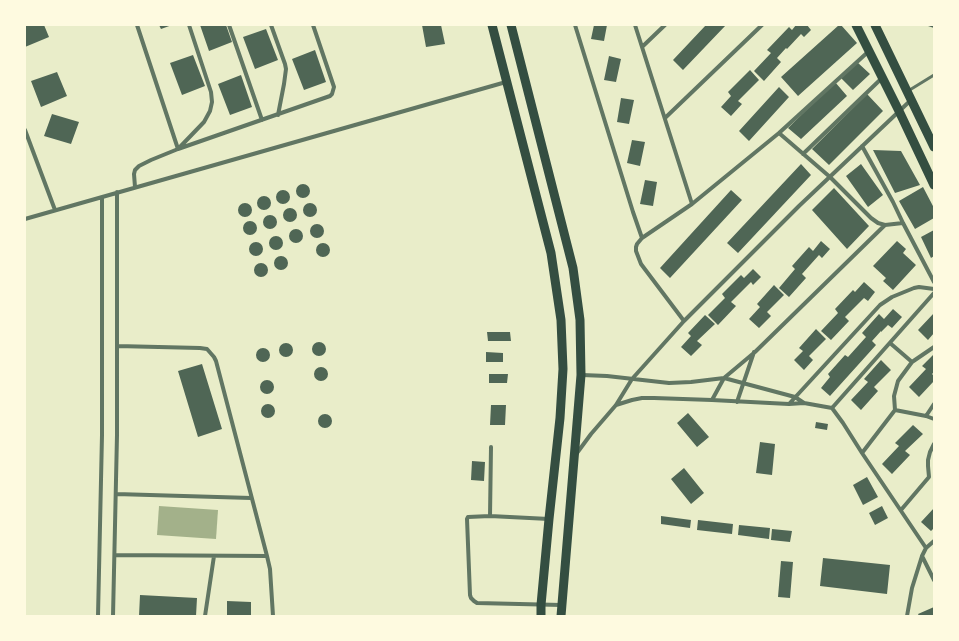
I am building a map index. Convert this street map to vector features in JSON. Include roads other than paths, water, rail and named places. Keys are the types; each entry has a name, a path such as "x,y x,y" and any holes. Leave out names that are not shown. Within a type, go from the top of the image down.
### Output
{"main road":[{"path":"492,25 550,254 561,320 563,369 560,418 549,519 541,616"},
{"path":"511,25 573,268 580,320 581,375 560,616"},
{"path":"856,25 934,185"},
{"path":"875,25 934,147"}],"street":[{"path":"137,25 178,149"},
{"path":"178,149 204,122 210,111 212,102 211,92 189,25"},
{"path":"229,25 262,120"},
{"path":"271,25 286,70 278,115"},
{"path":"135,187 135,170 139,166 151,160 178,149 328,98 332,94 334,87 313,25"},
{"path":"575,25 642,238"},
{"path":"635,25 692,204"},
{"path":"642,47 665,25"},
{"path":"665,118 762,25"},
{"path":"684,321 641,264 638,259 637,244 642,238 692,204 779,133 869,51"},
{"path":"803,154 882,78"},
{"path":"25,219 506,82"},
{"path":"574,457 591,434 616,405 632,379 684,321 799,206 899,111 909,95"},
{"path":"25,130 55,210"},
{"path":"779,133 830,177 871,218 878,223 885,225 903,223"},
{"path":"862,146 934,282"},
{"path":"113,616 117,435 117,192"},
{"path":"98,616 102,435 102,197"},
{"path":"712,400 724,378 754,352 885,225"},
{"path":"789,404 880,305 892,297 914,288 919,287 934,289"},
{"path":"832,408 934,293"},
{"path":"890,343 912,362"},
{"path":"117,346 200,348 206,349 210,352 216,361 270,569 273,616"},
{"path":"862,453 896,410 894,396 898,382 912,362 934,347"},
{"path":"737,402 754,352"},
{"path":"581,375 607,376 669,383 724,378 795,397 804,403"},
{"path":"616,405 625,401 642,398 789,404 804,403 832,408 926,548"},
{"path":"926,416 934,404"},
{"path":"896,410 934,419"},
{"path":"929,477 928,460 934,444"},
{"path":"490,516 491,447"},
{"path":"901,510 929,477 934,476"},
{"path":"116,494 251,498"},
{"path":"549,519 490,516 468,517 470,595 471,598 477,603 561,605"},
{"path":"907,616 912,588 922,556 926,548 934,541"},
{"path":"115,555 267,556"},
{"path":"205,616 214,556"},
{"path":"922,556 932,571 934,580"}],"lane":[{"path":"909,95 934,75"}]}
